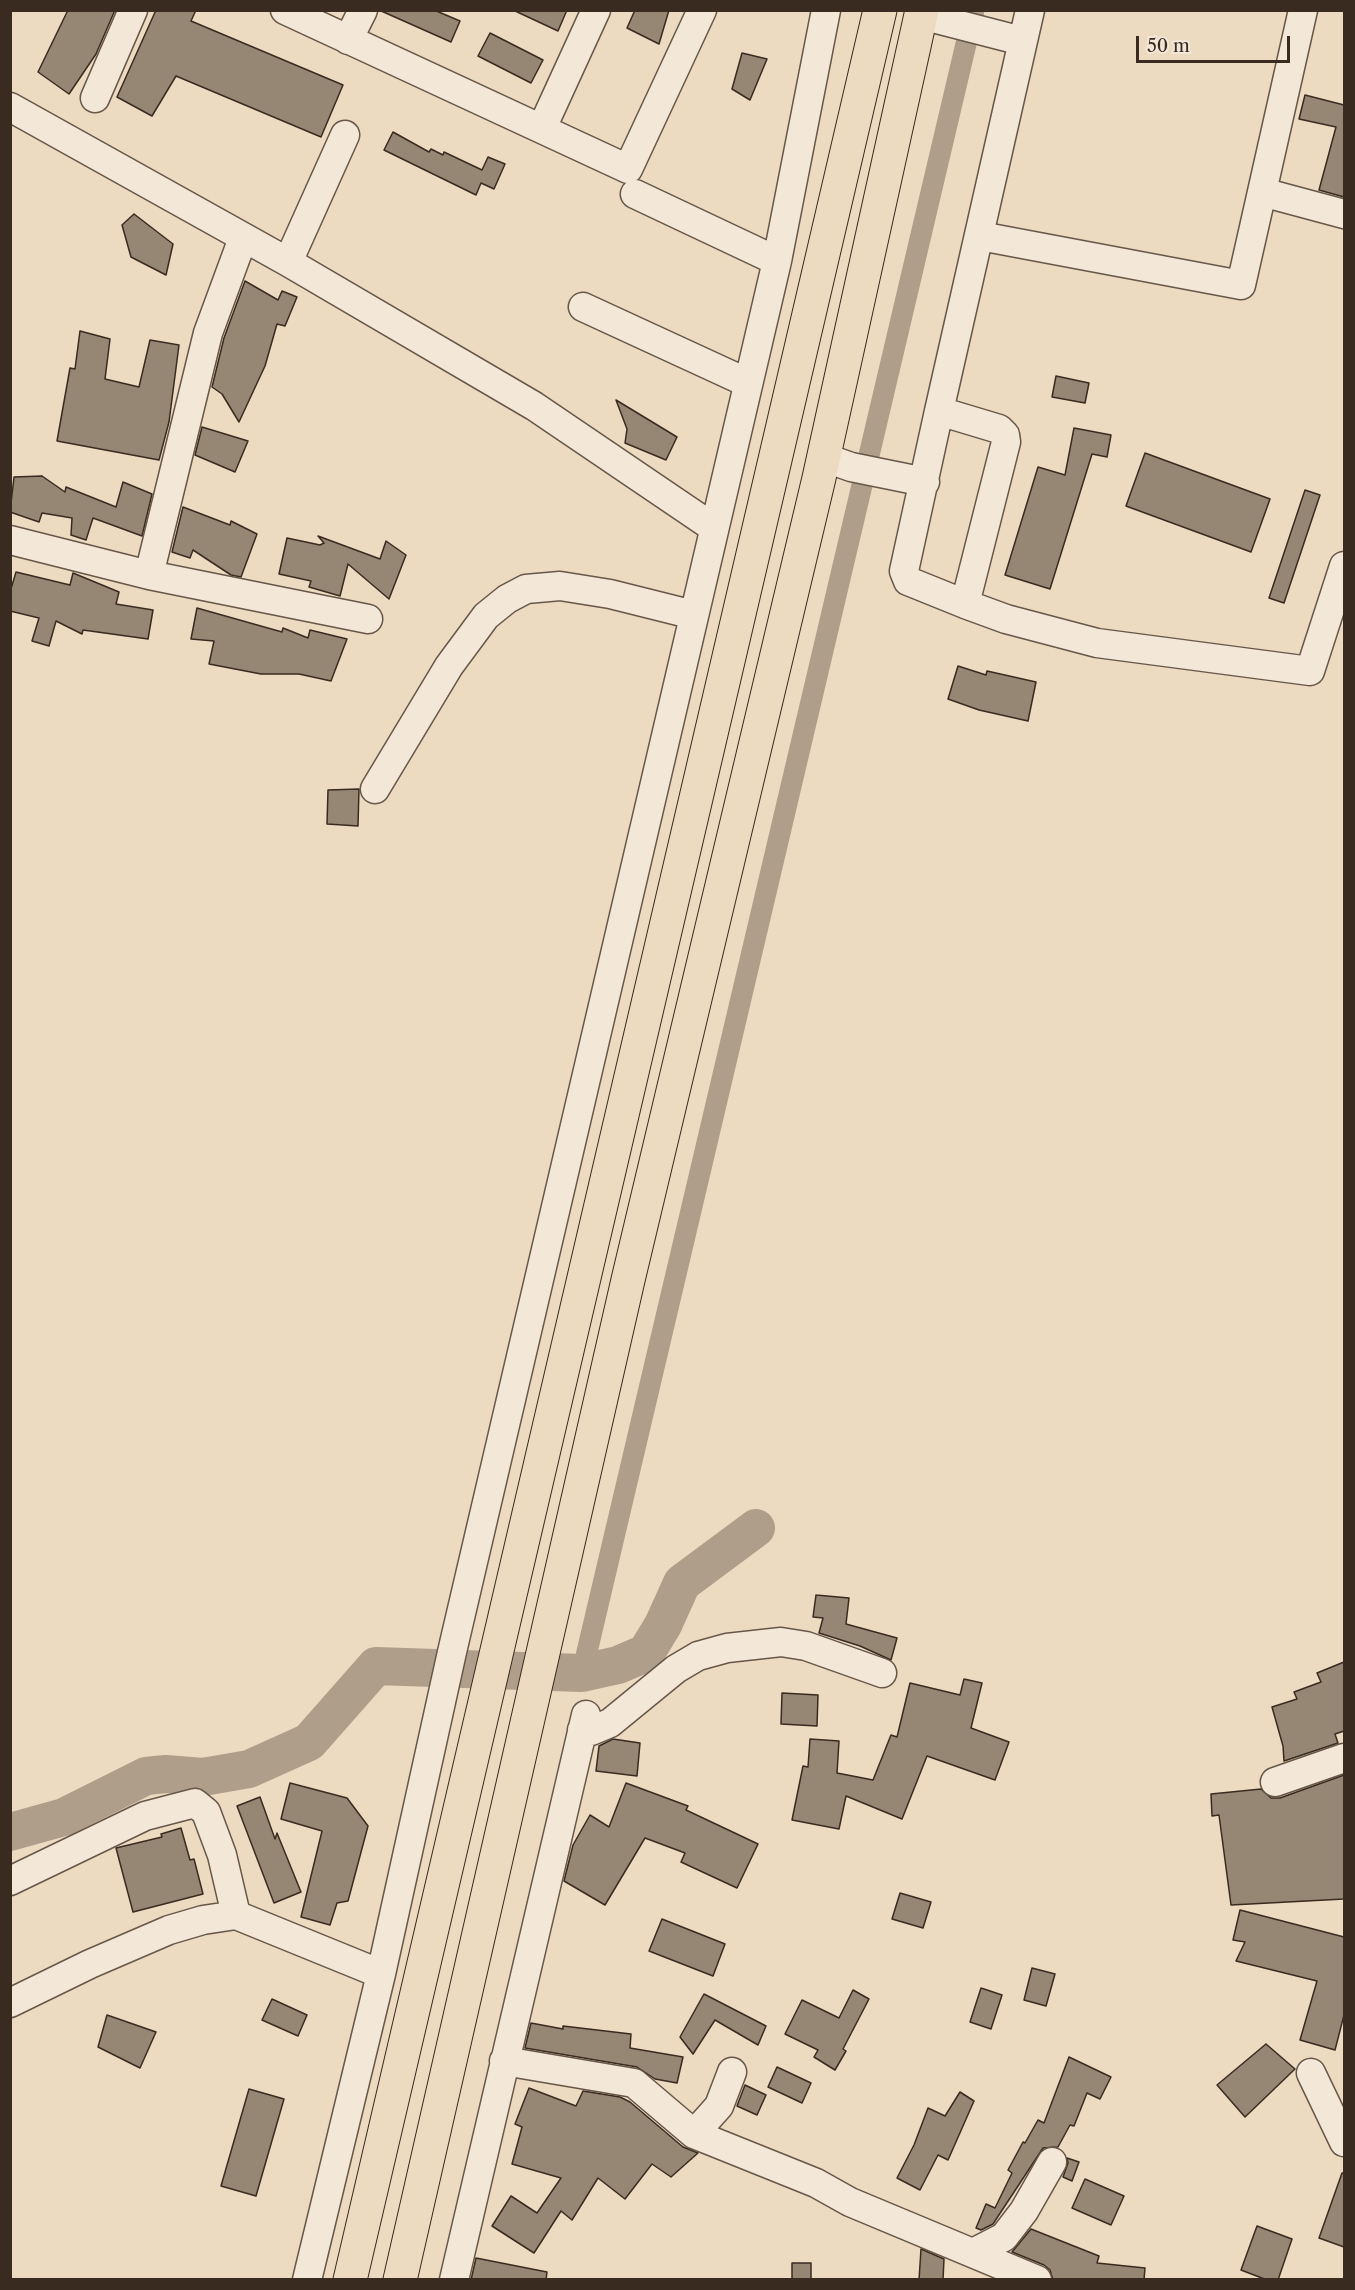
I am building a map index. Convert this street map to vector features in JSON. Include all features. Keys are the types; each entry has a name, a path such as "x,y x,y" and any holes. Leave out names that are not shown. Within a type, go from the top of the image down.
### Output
{"main road":[{"path":"350,2280 880,10"},
{"path":"400,2280 634,1257 835,471 921,13"}],"street":[{"path":"95,98 133,10"},
{"path":"285,10 542,128 621,168 630,168 702,10"},
{"path":"348,40 363,10"},
{"path":"542,128 596,10"},
{"path":"1030,10 939,411 906,576 908,581 1006,618 1097,643 1310,671 1344,566"},
{"path":"980,236 1241,285 1303,10"},
{"path":"305,2279 381,1974 449,1666 777,261 819,13"},
{"path":"921,13 1022,41"},
{"path":"10,106 288,262 534,406 714,528"},
{"path":"288,262 345,135"},
{"path":"1262,192 1344,214"},
{"path":"635,194 777,261"},
{"path":"149,575 208,333 243,238"},
{"path":"583,307 748,383"},
{"path":"939,411 999,429 1005,435 1006,442 965,604"},
{"path":"835,471 922,494"},
{"path":"10,540 149,575 368,619"},
{"path":"375,789 449,666 486,616 516,594 526,589 560,586 610,594 694,615"},
{"path":"454,2280 584,1722 591,1731 610,1723 676,1669 698,1656 728,1648 781,1641 806,1646 882,1673"},
{"path":"1275,1782 1344,1758"},
{"path":"10,1881 145,1816 195,1803 206,1812 218,1845 237,1915"},
{"path":"10,2003 90,1964 169,1930 203,1920 237,1915 381,1974"},
{"path":"504,2061 634,2083 694,2134 806,2179 850,2202 1037,2280"},
{"path":"694,2134 719,2106 732,2072"},
{"path":"1311,2073 1338,2109 1344,2142"},
{"path":"973,2253 1005,2237 1024,2211 1052,2162"}],"building":[{"path":"68,10 115,10 96,54 69,94 38,72"},
{"path":"156,10 196,10 191,21 343,85 321,137 176,76 152,116 117,97"},
{"path":"379,10 434,10 460,21 451,42"},
{"path":"513,10 567,10 558,31"},
{"path":"635,10 669,10 659,44 627,28"},
{"path":"490,33 543,60 531,83 478,56"},
{"path":"742,53 767,59 750,100 732,89"},
{"path":"1305,95 1344,105 1344,197 1319,190 1336,127 1299,119"},
{"path":"393,132 429,152 431,149 443,155 444,152 482,170 488,157 505,164 494,189 481,183 476,195 384,150"},
{"path":"134,214 173,244 166,275 131,257 122,225"},
{"path":"245,281 278,300 282,291 297,297 285,326 277,324 265,366 239,422 222,394 212,387 224,338"},
{"path":"80,331 110,339 105,379 139,387 150,340 179,345 169,422 159,460 57,441 70,368 75,369"},
{"path":"1056,376 1089,383 1085,403 1052,397"},
{"path":"616,400 677,437 666,460 625,443 627,429"},
{"path":"202,427 248,441 235,472 195,455"},
{"path":"1074,428 1111,435 1107,457 1092,454 1050,589 1005,575 1038,467 1065,475"},
{"path":"1145,453 1270,499 1251,552 1126,506"},
{"path":"42,476 65,492 66,487 116,507 123,482 152,494 142,536 93,518 86,540 71,535 72,518 42,513 39,522 10,512 14,477"},
{"path":"1305,490 1320,495 1284,603 1269,598"},
{"path":"183,507 230,525 231,521 257,534 241,577 231,575 193,550 190,558 172,552"},
{"path":"318,536 380,559 386,541 406,555 389,599 348,564 340,596 309,587 311,581 279,574 287,538 320,545 324,543"},
{"path":"16,572 70,585 73,573 119,592 116,604 153,610 148,639 83,630 82,634 56,621 49,646 32,641 39,618 10,611 10,592"},
{"path":"197,608 282,632 283,628 308,638 310,630 347,639 331,681 299,674 261,674 209,664 214,641 191,639"},
{"path":"958,666 986,675 987,671 1036,682 1028,721 979,710 948,699"},
{"path":"359,789 358,826 327,824 328,790"},
{"path":"816,1595 849,1598 846,1624 897,1638 891,1660 860,1646 819,1633 823,1618 813,1617"},
{"path":"1344,1662 1344,1731 1335,1734 1338,1743 1284,1761 1283,1746 1272,1707 1297,1699 1294,1692 1321,1682 1317,1673"},
{"path":"964,1679 982,1683 971,1728 1009,1742 995,1780 927,1756 902,1819 846,1796 839,1829 792,1820 803,1766 808,1767 810,1739 839,1741 837,1773 873,1780 891,1735 897,1737 910,1683 960,1695"},
{"path":"782,1693 818,1695 817,1726 781,1724"},
{"path":"613,1739 640,1743 637,1776 596,1771 599,1746"},
{"path":"1344,1775 1344,1899 1231,1905 1219,1815 1212,1816 1211,1794 1261,1789 1271,1798 1280,1798"},
{"path":"290,1783 347,1798 368,1826 348,1901 337,1903 330,1925 301,1917 322,1831 281,1819"},
{"path":"626,1783 688,1806 686,1810 758,1844 737,1888 681,1862 685,1853 645,1838 605,1905 564,1881 573,1845 590,1815 609,1827"},
{"path":"260,1797 275,1839 277,1833 301,1892 274,1903 237,1806"},
{"path":"181,1828 190,1860 194,1859 203,1894 133,1912 116,1848 162,1837 161,1834"},
{"path":"900,1893 931,1902 923,1928 892,1919"},
{"path":"1240,1910 1344,1937 1344,2015 1335,2050 1300,2040 1317,1981 1236,1961 1245,1942 1233,1940"},
{"path":"662,1919 725,1944 713,1976 649,1951"},
{"path":"1032,1968 1055,1974 1046,2006 1024,2000"},
{"path":"981,1988 1002,1995 991,2029 970,2022"},
{"path":"853,1990 869,1999 843,2049 846,2051 835,2070 814,2057 818,2050 785,2034 802,2000 839,2018"},
{"path":"704,1994 766,2026 758,2045 715,2020 693,2054 680,2037"},
{"path":"272,1999 307,2015 298,2036 262,2020"},
{"path":"107,2015 156,2032 140,2068 98,2047"},
{"path":"531,2023 563,2029 563,2026 631,2034 630,2048 683,2057 677,2083 655,2079 637,2067 525,2048"},
{"path":"1266,2044 1295,2069 1245,2117 1217,2085"},
{"path":"1069,2057 1111,2077 1100,2099 1087,2093 1074,2126 1070,2125 1058,2147 1043,2148 993,2224 981,2230 976,2228 986,2204 995,2208 1012,2173 1008,2170 1023,2142 1025,2143 1038,2120 1044,2123"},
{"path":"777,2067 811,2083 802,2103 768,2087"},
{"path":"745,2085 766,2095 757,2115 737,2106"},
{"path":"529,2088 576,2106 583,2091 620,2097 630,2102 683,2147 698,2153 671,2177 652,2164 625,2199 598,2178 572,2220 561,2211 534,2253 492,2226 511,2196 537,2213 561,2178 512,2164 522,2127 515,2124"},
{"path":"249,2089 284,2099 256,2196 221,2186"},
{"path":"960,2092 974,2101 948,2160 938,2155 920,2190 897,2178 914,2145 928,2108 945,2116"},
{"path":"1067,2158 1079,2162 1072,2181 1063,2177 1068,2163"},
{"path":"1342,2173 1344,2173 1344,2247 1319,2238"},
{"path":"1085,2179 1124,2196 1111,2225 1072,2208"},
{"path":"1257,2226 1292,2239 1278,2280 1267,2280 1241,2270"},
{"path":"1031,2229 1099,2256 1097,2263 1145,2268 1144,2280 1053,2280 1050,2270 1044,2265 1012,2252"},
{"path":"921,2249 944,2259 943,2280 919,2280"},
{"path":"476,2258 547,2272 546,2280 471,2280"},
{"path":"792,2263 811,2263 811,2280 792,2280"}],"waterway":[{"path":"582,1673 974,10"},
{"path":"10,1832 64,1817 146,1776 166,1774 203,1777 249,1769 309,1742 376,1666 582,1673 618,1665 646,1653 663,1625 682,1583 756,1528"}]}
